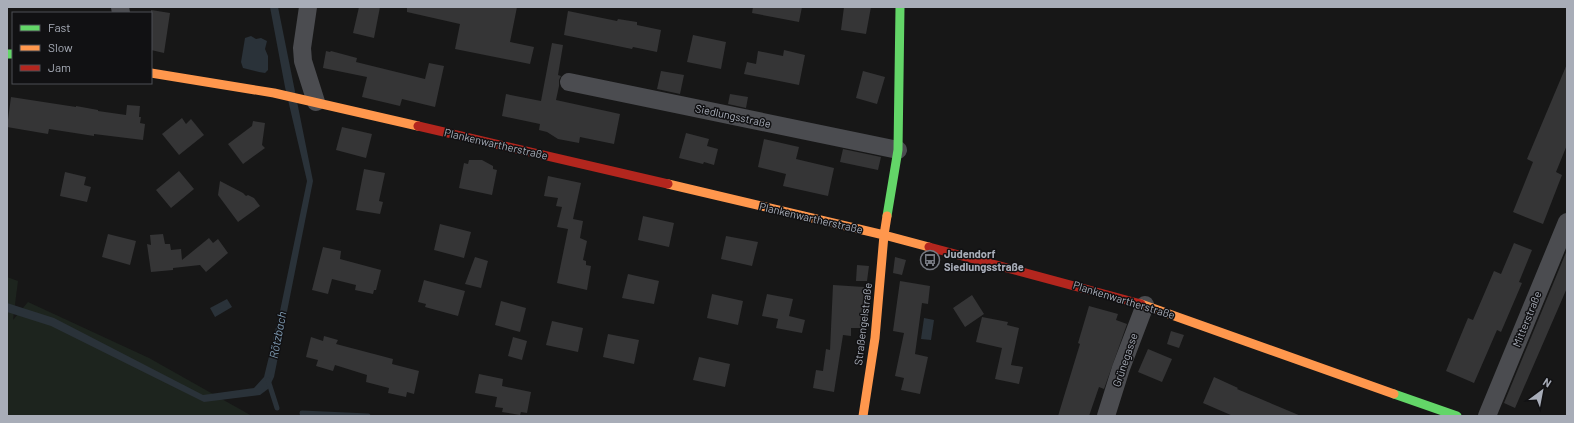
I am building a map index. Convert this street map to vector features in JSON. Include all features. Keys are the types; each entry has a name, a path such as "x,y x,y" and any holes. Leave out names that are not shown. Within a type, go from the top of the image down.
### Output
{"main road":[{"path":"884,235 898,150 900,7"},
{"name":"Plankenwartherstraße","path":"152,73 309,100 884,235 1145,305 1457,416"},
{"name":"Straßengelstraße","path":"863,416 875,338 884,235"}],"street":[{"path":"308,7 302,48 309,100"},
{"name":"Siedlungsstraße","path":"568,82 898,150"},
{"name":"Mitterstraße","path":"1487,416 1567,222"},
{"name":"Grünegasse","path":"1106,416 1121,368 1145,305"}],"shaded area":[{"path":"7,277 18,281 13,320 28,302 149,358 252,416 7,416"}],"water":[{"name":"Rötzbach","path":"270,7 278,7 313,181 274,377 268,389 260,395 204,402 51,326 7,312 7,303 54,318 203,395 254,388 264,377 280,311 307,181 285,87"},
{"path":"251,36 256,39 261,38 267,41 265,49 268,56 268,70 265,73 243,68 241,62 245,38"},
{"path":"227,299 232,307 215,317 210,308"},
{"path":"924,318 934,320 931,340 921,339"}],"building":[{"path":"359,7 380,7 374,38 353,33"},
{"path":"407,7 517,7 510,42 534,47 530,64 455,49 460,24 407,12"},
{"path":"753,7 802,7 799,22 752,13"},
{"path":"844,7 871,7 866,34 841,30"},
{"path":"151,10 170,13 164,53 152,50"},
{"path":"568,11 617,21 618,19 637,22 637,25 661,30 657,52 633,47 632,49 564,35"},
{"path":"693,35 726,42 721,69 687,62"},
{"path":"552,43 563,45 558,75 561,76 556,100 620,114 614,144 580,137 579,143 558,139 547,132 539,130 540,124 502,116 506,94 541,101"},
{"path":"784,50 805,55 799,85 744,74 747,62 756,64 758,51 783,56"},
{"path":"326,51 357,58 356,62 425,79 429,63 444,66 435,107 402,99 400,106 362,97 367,77 323,68"},
{"path":"1567,64 1567,145 1556,172 1562,175 1543,224 1513,212 1533,162 1527,159"},
{"path":"661,71 684,75 680,94 657,89"},
{"path":"863,71 885,77 877,104 856,98"},
{"path":"730,94 748,97 746,108 728,104"},
{"path":"11,97 126,115 127,105 140,106 140,123 145,124 143,140 94,134 94,136 49,129 48,134 7,127"},
{"path":"182,118 186,124 191,119 204,135 179,155 162,134"},
{"path":"253,121 265,123 262,145 265,148 243,164 228,144 252,126"},
{"path":"342,127 372,134 366,158 336,150"},
{"path":"686,133 709,139 707,146 718,149 714,165 679,158"},
{"path":"764,139 799,147 796,159 834,168 828,196 783,186 786,174 758,167"},
{"path":"843,149 881,157 878,170 840,162"},
{"path":"469,160 482,160 493,166 493,169 497,170 492,195 459,188 464,163 468,164"},
{"path":"364,169 385,173 379,201 383,202 380,214 356,210"},
{"path":"179,171 194,189 171,208 156,190"},
{"path":"65,172 86,177 84,185 91,187 87,202 60,196"},
{"path":"548,176 581,183 573,219 583,221 580,238 587,241 583,260 586,261 586,265 591,266 587,290 557,283 568,229 557,227 562,207 556,206 558,198 544,196"},
{"path":"220,181 246,196 248,195 254,198 260,206 238,222 218,195"},
{"path":"643,216 674,223 669,247 638,240"},
{"path":"440,224 471,232 464,258 434,250"},
{"path":"108,234 136,241 130,265 102,257"},
{"path":"163,234 165,244 170,244 171,250 181,249 182,260 209,238 213,243 218,239 228,253 206,272 200,265 151,272 147,244 151,245 150,235"},
{"path":"726,236 758,242 752,266 721,259"},
{"path":"1514,243 1532,250 1519,282 1522,283 1501,332 1497,330 1474,383 1446,371 1468,318 1473,320 1494,271 1501,274"},
{"path":"323,247 341,251 340,259 381,270 376,290 374,290 373,294 355,290 356,285 332,279 328,294 312,290"},
{"path":"1567,250 1567,288 1515,408 1504,403"},
{"path":"475,257 488,261 481,288 465,284"},
{"path":"895,257 906,260 902,275 893,273"},
{"path":"857,265 869,266 867,281 856,281"},
{"path":"628,274 659,281 654,304 622,298"},
{"path":"424,280 465,291 458,316 425,307 426,304 418,302"},
{"path":"900,281 930,286 928,304 922,303 915,354 928,357 920,394 901,390 904,378 895,376 904,333 893,331"},
{"path":"833,285 864,287 862,328 851,328 851,336 843,335 834,392 813,388 816,370 823,371 826,349 830,350"},
{"path":"712,294 743,301 738,325 707,318"},
{"path":"767,294 793,299 789,316 805,320 802,333 776,328 778,319 762,316"},
{"path":"972,295 984,314 965,327 953,308"},
{"path":"501,301 526,308 520,332 495,325"},
{"path":"1089,306 1118,314 1116,320 1127,324 1104,389 1099,387 1089,416 1058,416 1080,344 1078,343"},
{"path":"982,317 1008,322 1007,325 1019,328 1011,365 1023,367 1019,384 995,379 1002,348 976,342"},
{"path":"552,321 583,328 578,352 546,345"},
{"path":"1171,331 1184,335 1179,348 1167,344"},
{"path":"608,334 639,340 634,364 603,357"},
{"path":"324,336 338,340 336,344 393,359 392,364 419,371 414,394 407,392 406,397 388,393 389,388 366,382 367,375 335,365 333,371 316,366 318,360 306,357 311,337 323,341"},
{"path":"513,337 527,341 522,360 508,356"},
{"path":"1148,349 1172,359 1162,382 1138,372"},
{"path":"699,357 730,364 725,387 693,380"},
{"path":"479,374 503,379 502,386 531,392 527,413 521,412 520,415 502,412 503,408 495,407 497,397 475,393"},
{"path":"1214,377 1238,388 1237,389 1301,416 1233,416 1203,403"}],"waterway":[{"path":"268,380 277,408"},
{"path":"302,413 368,416"}],"traffic: fast":[{"path":"887,216 898,150 900,7"},
{"path":"7,54 12,54"},
{"path":"1394,394 1457,416"}],"traffic: slow":[{"path":"152,73 274,93 418,126"},
{"path":"668,184 929,247"},
{"path":"863,416 875,338 887,216"},
{"path":"1141,304 1394,394"}],"traffic: jam":[{"path":"418,126 668,184"},
{"path":"929,247 1141,304"}],"place":[{"name":"Judendorf Siedlungsstraße","path":"930,260"}]}
